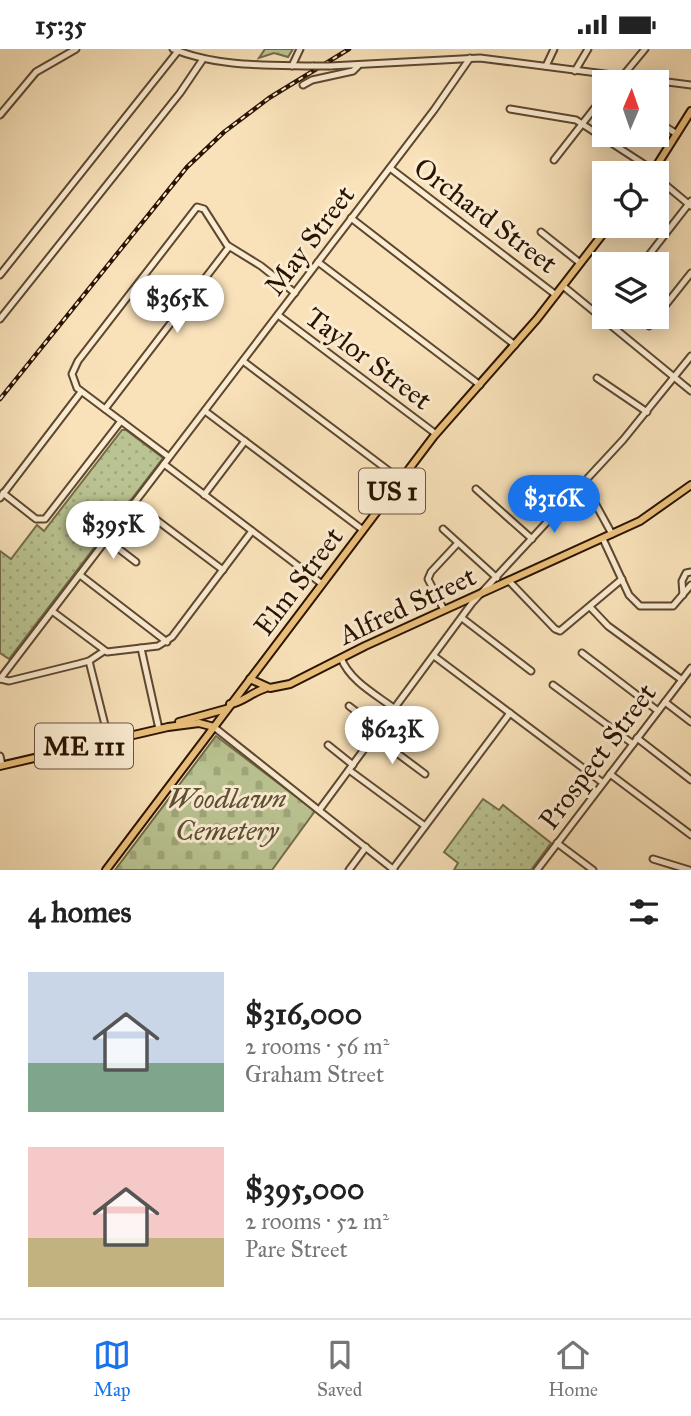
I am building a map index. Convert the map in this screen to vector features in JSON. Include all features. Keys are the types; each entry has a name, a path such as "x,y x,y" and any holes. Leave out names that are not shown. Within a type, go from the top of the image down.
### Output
{"main road":[{"path":"661,161 690,114"},
{"name":"Elm Street","path":"106,870 436,434 515,345 600,238"},
{"name":"Alfred Street","path":"202,717 238,703 252,693 290,684 444,610 603,539 651,515 691,485"},
{"path":"250,679 268,688"},
{"path":"202,717 211,720 214,726"},
{"name":"ME 111","path":"168,727 202,717"},
{"name":"ME 111","path":"1,765 168,727 199,723 214,726"}],"street":[{"path":"0,115 36,72 76,49"},
{"path":"292,66 300,49"},
{"path":"491,59 492,49"},
{"path":"546,66 554,49"},
{"path":"575,71 588,49"},
{"path":"628,70 645,49"},
{"path":"0,275 176,50 203,59 250,64 330,67 470,58 592,73"},
{"name":"May Street","path":"0,679 434,110 470,58"},
{"path":"0,319 186,85 203,59"},
{"path":"303,85 312,80 353,71 358,66"},
{"path":"669,82 691,85"},
{"path":"510,109 569,118 583,123 636,161"},
{"path":"554,160 592,111"},
{"path":"669,129 677,134"},
{"name":"Orchard Street","path":"390,168 556,295"},
{"path":"652,252 690,204 669,186"},
{"path":"169,457 80,393 72,378 72,370 193,210 199,206 204,209 229,247 261,266 295,293"},
{"path":"351,218 515,345"},
{"path":"541,232 580,263"},
{"path":"105,409 229,247"},
{"path":"318,262 480,385"},
{"path":"669,301 691,273"},
{"path":"563,286 592,308"},
{"name":"Taylor Street","path":"278,315 436,434"},
{"path":"618,329 691,391"},
{"path":"320,809 482,593 647,412 691,356"},
{"path":"243,361 401,479"},
{"path":"597,378 647,412"},
{"path":"80,393 2,496 36,519 42,520 49,516 121,421"},
{"path":"205,411 363,530"},
{"path":"204,495 244,441"},
{"path":"164,464 322,584"},
{"path":"584,483 612,534"},
{"path":"476,489 532,539"},
{"path":"134,503 223,570"},
{"path":"443,529 497,578"},
{"path":"52,611 104,651 141,648 167,642 252,531"},
{"path":"106,539 136,562"},
{"path":"603,539 631,599 642,607 673,606 691,585"},
{"path":"444,610 428,576 458,543"},
{"path":"683,595 682,579 686,573 691,572"},
{"path":"80,575 167,642"},
{"path":"509,581 559,631 564,630 622,579"},
{"path":"590,607 608,626 682,680"},
{"path":"462,618 531,671"},
{"path":"141,648 159,729"},
{"path":"0,679 9,681 89,661 104,651"},
{"path":"582,653 658,711"},
{"path":"434,656 603,783"},
{"path":"341,658 355,679 395,709"},
{"path":"89,661 109,741"},
{"name":"Prospect Street","path":"537,870 691,668"},
{"path":"553,685 691,780"},
{"path":"665,702 691,722"},
{"path":"349,706 379,729"},
{"path":"214,726 393,869 510,713"},
{"path":"374,736 425,774"},
{"path":"328,745 351,767 425,826"},
{"path":"0,756 1,765"},
{"path":"610,774 691,835"},
{"path":"557,843 593,870"},
{"path":"349,870 366,847"},
{"path":"653,859 689,870"}],"green space":[{"path":"265,49 293,49 288,57 274,53 259,58"},
{"path":"122,430 126,430 163,458 9,659 0,653 0,551 11,559 37,525 44,531"},
{"name":"Woodlawn Cemetery","path":"216,736 315,811 272,870 115,870"},
{"path":"483,799 499,810 503,805 551,843 531,870 454,870 458,863 444,852"}],"railway":[{"path":"0,399 187,167 224,132 269,98 349,49"}]}
